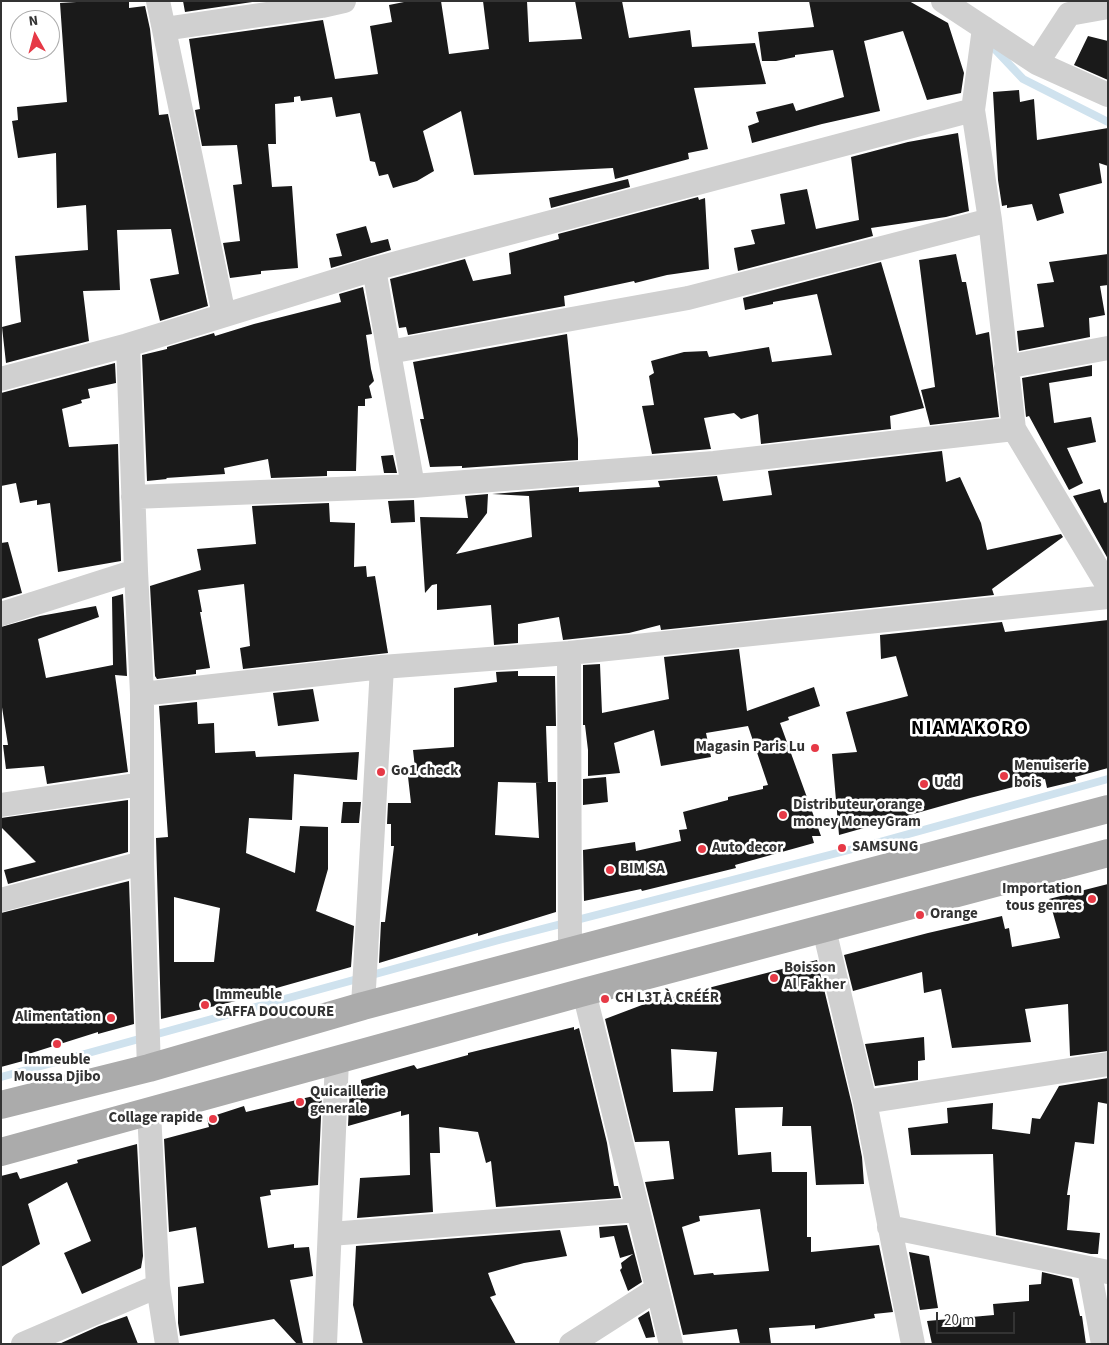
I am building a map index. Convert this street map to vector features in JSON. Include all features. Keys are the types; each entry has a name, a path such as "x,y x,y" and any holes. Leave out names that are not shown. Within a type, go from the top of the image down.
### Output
{"main road":[{"path":"1,1105 149,1068 363,1006 570,950 1108,809"},
{"path":"1,1152 584,992 1108,853"}],"street":[{"path":"158,1 224,315"},
{"path":"943,1 1037,63 1108,95"},
{"path":"164,29 329,3"},
{"path":"1037,63 1069,14 1108,7"},
{"path":"984,28 973,110 990,220 1014,429 1108,586"},
{"path":"1,379 128,345 374,269 973,110"},
{"path":"389,352 688,298 990,220"},
{"path":"374,269 413,486"},
{"path":"128,345 142,694 142,863 149,1068"},
{"path":"1006,367 1108,348"},
{"path":"133,497 413,486 714,463 1014,429"},
{"path":"1,614 136,571"},
{"path":"142,694 382,667 569,653 1108,597"},
{"path":"569,653 570,950"},
{"path":"363,1006 382,667"},
{"path":"1,805 142,784"},
{"path":"1,900 142,863"},
{"path":"824,929 865,1102 888,1227 913,1344"},
{"path":"584,992 671,1344"},
{"path":"325,1344 337,1060"},
{"path":"865,1102 1108,1064"},
{"path":"149,1112 158,1286 167,1344"},
{"path":"330,1234 638,1210"},
{"path":"888,1227 1098,1270 1103,1344"},
{"path":"23,1344 158,1286"},
{"path":"571,1344 658,1289"}],"building":[{"path":"129,1 129,8 145,6 150,29 159,115 168,114 208,306 160,321 150,279 179,274 171,229 117,230 120,290 83,291 89,341 6,363 2,327 21,322 15,256 88,250 86,205 57,208 56,153 18,158 12,121 18,120 17,107 67,102 60,3"},
{"path":"183,1 259,1 185,12"},
{"path":"409,1 441,1 449,54 489,49 483,1 527,1 529,42 582,39 575,1 622,1 629,38 690,30 692,47 755,43 766,84 694,88 708,149 688,153 689,159 615,179 613,168 474,175 461,111 423,131 434,171 417,181 393,188 388,174 379,176 375,162 370,161 360,113 336,117 332,97 301,101 300,96 294,97 294,102 275,104 276,144 268,144 272,187 292,186 298,268 261,271 261,274 230,278 223,243 240,241 233,185 242,184 237,145 202,146 195,110 200,109 189,39 323,20 335,79 378,74 370,26 392,22 389,5"},
{"path":"809,1 909,1 948,23 964,73 961,93 927,100 903,31 864,41 880,111 752,143 748,126 759,122 756,112 793,103 796,111 844,97 833,50 795,55 795,57 776,61 762,61 758,32 814,27"},
{"path":"1088,36 1108,41 1108,80 1074,65"},
{"path":"1019,90 1020,102 1034,99 1037,140 1108,128 1108,166 1099,163 1102,183 1059,194 1064,213 1037,221 1032,204 1007,208 1007,205 1002,206 998,180 993,92"},
{"path":"958,133 969,211 946,217 871,228 873,236 738,271 734,248 755,244 751,230 785,224 780,194 807,189 816,229 859,220 851,157 908,142"},
{"path":"628,179 630,187 551,208 549,198"},
{"path":"698,197 699,200 705,198 709,269 667,275 635,283 634,281 564,296 565,306 408,335 406,327 399,328 390,279 465,259 473,281 511,274 509,253 559,239 558,234"},
{"path":"366,226 371,243 388,239 391,250 331,268 329,258 342,256 336,234"},
{"path":"956,254 962,282 966,282 976,335 989,332 999,417 930,425 921,390 935,387 919,260"},
{"path":"1108,254 1108,285 1100,286 1105,315 1089,318 1090,337 1019,351 1017,331 1044,327 1037,284 1054,282 1049,262"},
{"path":"881,262 924,408 890,416 891,429 761,444 758,414 741,419 734,413 704,418 711,449 652,454 642,406 654,405 649,376 654,373 651,361 684,352 707,351 709,357 769,347 772,362 832,355 817,294 773,302 773,304 745,310 743,298"},
{"path":"363,287 372,334 366,335 374,381 369,386 372,398 365,399 365,406 358,406 356,471 327,471 327,476 271,478 268,459 224,468 225,474 147,481 142,355 167,349 167,347 214,333 215,336 341,302 339,294"},
{"path":"567,334 578,439 578,460 462,468 462,466 430,467 420,419 424,419 413,362"},
{"path":"115,363 116,383 88,389 90,398 81,400 82,403 62,409 69,447 118,444 121,561 58,572 50,503 37,505 37,500 20,503 16,483 1,486 1,393"},
{"path":"1092,365 1092,376 1049,383 1054,423 1091,417 1096,442 1067,448 1083,483 1069,490 1029,416 1026,417 1022,378"},
{"path":"942,451 946,482 960,477 981,523 987,550 1061,534 1063,537 992,589 994,595 661,630 660,625 629,633 563,640 559,617 518,624 518,643 494,645 491,605 437,610 437,584 432,585 425,593 420,517 468,518 465,496 488,494 487,513 456,554 532,537 529,496 492,494 579,487 579,492 660,487 658,481 717,476 723,501 772,495 768,471"},
{"path":"393,455 397,473 384,473 381,456"},
{"path":"1100,489 1104,503 1108,502 1108,559 1073,496"},
{"path":"414,500 415,522 391,523 388,501"},
{"path":"329,503 330,522 355,523 354,567 366,566 367,577 375,576 388,653 243,669 240,648 250,646 244,584 198,590 210,668 196,670 196,674 157,679 155,676 150,586 201,570 197,549 256,544 252,506"},
{"path":"8,542 22,593 1,599 1,543"},
{"path":"123,594 127,676 115,675 128,772 47,784 44,766 6,769 3,745 8,745 1,701 1,627 40,616 96,606 99,617 38,639 46,678 113,665 112,597"},
{"path":"1108,620 1108,768 1075,777 1076,781 1047,788 1045,779 839,835 832,754 857,752 846,712 908,696 896,656 881,659 880,635 1002,622 1005,632"},
{"path":"739,649 747,711 814,687 820,706 788,717 789,720 780,723 821,836 812,836 814,843 735,865 736,868 642,891 641,889 584,901 583,850 635,842 636,851 681,841 679,830 687,829 683,812 728,800 728,797 763,789 763,786 768,785 748,726 706,733 711,757 661,766 654,730 614,743 620,773 588,776 588,750 585,725 583,725 583,665 600,664 602,713 669,699 664,657"},
{"path":"518,671 518,676 555,676 556,726 546,726 548,782 556,782 556,912 379,963 381,922 385,922 394,846 391,846 391,824 387,824 388,803 411,803 407,768 415,768 413,750 454,747 454,688 497,682 496,672","holes":["498,782 543,783 536,783 539,838 495,835"]},
{"path":"313,689 319,721 278,726 273,693"},
{"path":"197,702 198,724 214,723 215,753 255,751 256,757 359,752 357,780 294,774 292,820 249,818 246,853 295,873 300,826 328,827 328,869 316,911 354,926 351,967 241,998 240,1000 161,1019 156,838 168,837 159,706","holes":["174,897 220,908 214,962 174,962"]},
{"path":"606,777 608,802 583,805 583,779"},
{"path":"128,800 128,852 8,884 4,870 36,862 1,827 1,818"},
{"path":"343,802 361,802 359,823 341,823"},
{"path":"129,881 134,1024 98,1034 98,1032 22,1056 23,1061 1,1067 1,913"},
{"path":"1108,884 1108,1051 1070,1056 1068,1004 1025,1009 1031,1042 952,1048 941,989 924,993 922,972 853,991 844,955 1002,916 1005,929 1009,928 1012,947 1060,938 1049,899"},
{"path":"817,960 852,1105 862,1157 864,1184 816,1185 811,1126 782,1126 783,1107 735,1108 738,1155 771,1152 772,1172 807,1172 807,1237 811,1237 811,1252 879,1245 893,1312 874,1314 875,1318 815,1329 815,1325 769,1328 771,1344 740,1344 737,1329 683,1335 645,1182 674,1179 669,1141 635,1142 605,1019 642,1005","holes":["671,1049 717,1052 713,1091 673,1092","760,1209 769,1271 694,1275 682,1227 700,1221 699,1216"]},
{"path":"574,1027 574,1030 579,1028 607,1143 614,1186 618,1186 621,1198 496,1207 491,1161 486,1163 478,1132 439,1127 440,1153 430,1153 433,1212 357,1218 360,1178 410,1175 409,1114 401,1116 401,1111 348,1126 350,1087 361,1084 361,1080 414,1065 417,1069 468,1055 468,1053"},
{"path":"924,1037 925,1060 918,1061 918,1080 875,1086 865,1044"},
{"path":"1108,1078 1108,1104 1098,1102 1094,1144 1075,1142 1067,1195 1070,1195 1067,1230 1100,1233 1098,1254 996,1235 993,1154 911,1155 908,1128 948,1123 947,1108 993,1103 992,1129 1030,1134 1032,1118 1040,1119 1059,1086"},
{"path":"322,1094 318,1185 270,1190 271,1195 260,1197 268,1248 294,1244 294,1248 309,1247 313,1276 290,1280 303,1344 297,1344 274,1319 180,1336 178,1287 204,1283 196,1227 169,1232 164,1139 209,1127 207,1118 244,1106 246,1112"},
{"path":"137,1144 143,1256 141,1268 82,1294 64,1253 91,1241 67,1182 28,1204 40,1244 1,1267 1,1176 17,1172 20,1179 78,1163 77,1160"},
{"path":"627,1225 642,1282 628,1291 620,1270 622,1268 621,1263 633,1254 620,1258 614,1236 600,1238 599,1227"},
{"path":"560,1230 567,1256 524,1263 488,1273 496,1295 490,1297 516,1344 363,1344 353,1305 356,1246"},
{"path":"909,1252 929,1256 938,1308 920,1310"},
{"path":"1042,1272 1072,1279 1080,1316 1082,1316 1086,1344 932,1344 927,1321 994,1315 993,1304 1029,1301 1029,1285 1041,1284"},
{"path":"649,1311 655,1337 646,1338 638,1318"},
{"path":"127,1316 138,1344 59,1344 99,1326"}],"waterway":[{"path":"989,43 1023,79 1108,122"},
{"path":"1,1077 499,940 876,843 1108,779"}],"place":[{"name":"Magasin Paris Lu","path":"815,748"},
{"name":"Go1 check","path":"381,772"},
{"name":"Menuiserie bois","path":"1004,776"},
{"name":"Udd","path":"924,784"},
{"name":"Distributeur orange money MoneyGram","path":"783,815"},
{"name":"SAMSUNG","path":"842,848"},
{"name":"Auto decor","path":"702,849"},
{"name":"BIM SA","path":"610,870"},
{"name":"Importation tous genres","path":"1092,899"},
{"name":"Orange","path":"920,915"},
{"name":"Boisson Al Fakher","path":"774,978"},
{"name":"CH L3T À CRÉÉR","path":"605,999"},
{"name":"Immeuble SAFFA DOUCOURE","path":"205,1005"},
{"name":"Alimentation","path":"111,1018"},
{"name":"Immeuble Moussa Djibo","path":"57,1044"},
{"name":"Quicaillerie generale","path":"300,1102"},
{"name":"Collage rapide","path":"213,1119"}],"district":[{"name":"NIAMAKORO","path":"970,730"}]}
